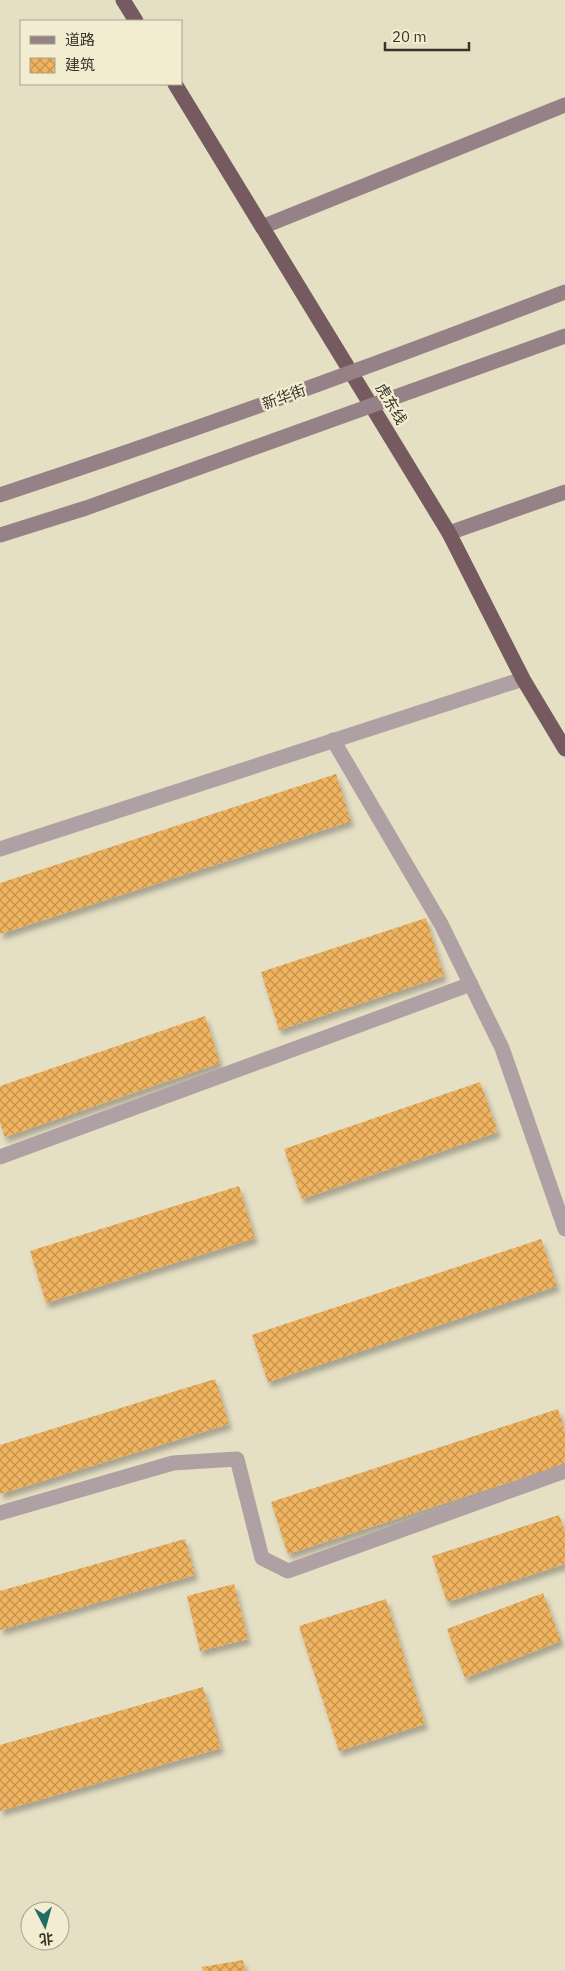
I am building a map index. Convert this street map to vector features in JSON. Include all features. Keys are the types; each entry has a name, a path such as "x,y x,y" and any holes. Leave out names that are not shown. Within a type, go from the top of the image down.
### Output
{"highway":[{"path":"123,0 135,20"},
{"name":"虎东线","path":"176,85 450,533 523,679 565,749"}],"main road":[{"path":"262,227 565,105"},
{"name":"新华街","path":"0,494 135,450 422,347 565,292"},
{"path":"0,535 86,508 565,336"},
{"path":"450,533 565,492"}],"lane":[{"path":"0,849 523,679"},
{"path":"333,740 440,924 502,1048 565,1229"},
{"path":"0,1157 471,984"},
{"path":"0,1513 173,1463 237,1458 262,1558 288,1571 565,1471"}],"building":[{"path":"336,774 351,821 0,934 0,883"},
{"path":"426,918 444,976 279,1030 261,972"},
{"path":"205,1016 220,1063 5,1137 0,1123 0,1086"},
{"path":"480,1082 498,1132 302,1199 284,1149"},
{"path":"239,1186 255,1238 46,1303 30,1251"},
{"path":"541,1239 557,1286 268,1382 252,1335"},
{"path":"215,1379 229,1424 0,1494 0,1445"},
{"path":"558,1409 565,1432 565,1464 288,1554 271,1502"},
{"path":"559,1515 565,1533 565,1564 447,1602 432,1556"},
{"path":"185,1539 195,1575 0,1630 0,1591"},
{"path":"234,1584 248,1639 200,1651 187,1596"},
{"path":"543,1593 561,1641 465,1678 447,1629"},
{"path":"386,1599 425,1724 339,1751 299,1626"},
{"path":"203,1687 221,1748 0,1811 0,1745"},
{"path":"243,1960 245,1971 203,1971 202,1967"}]}
